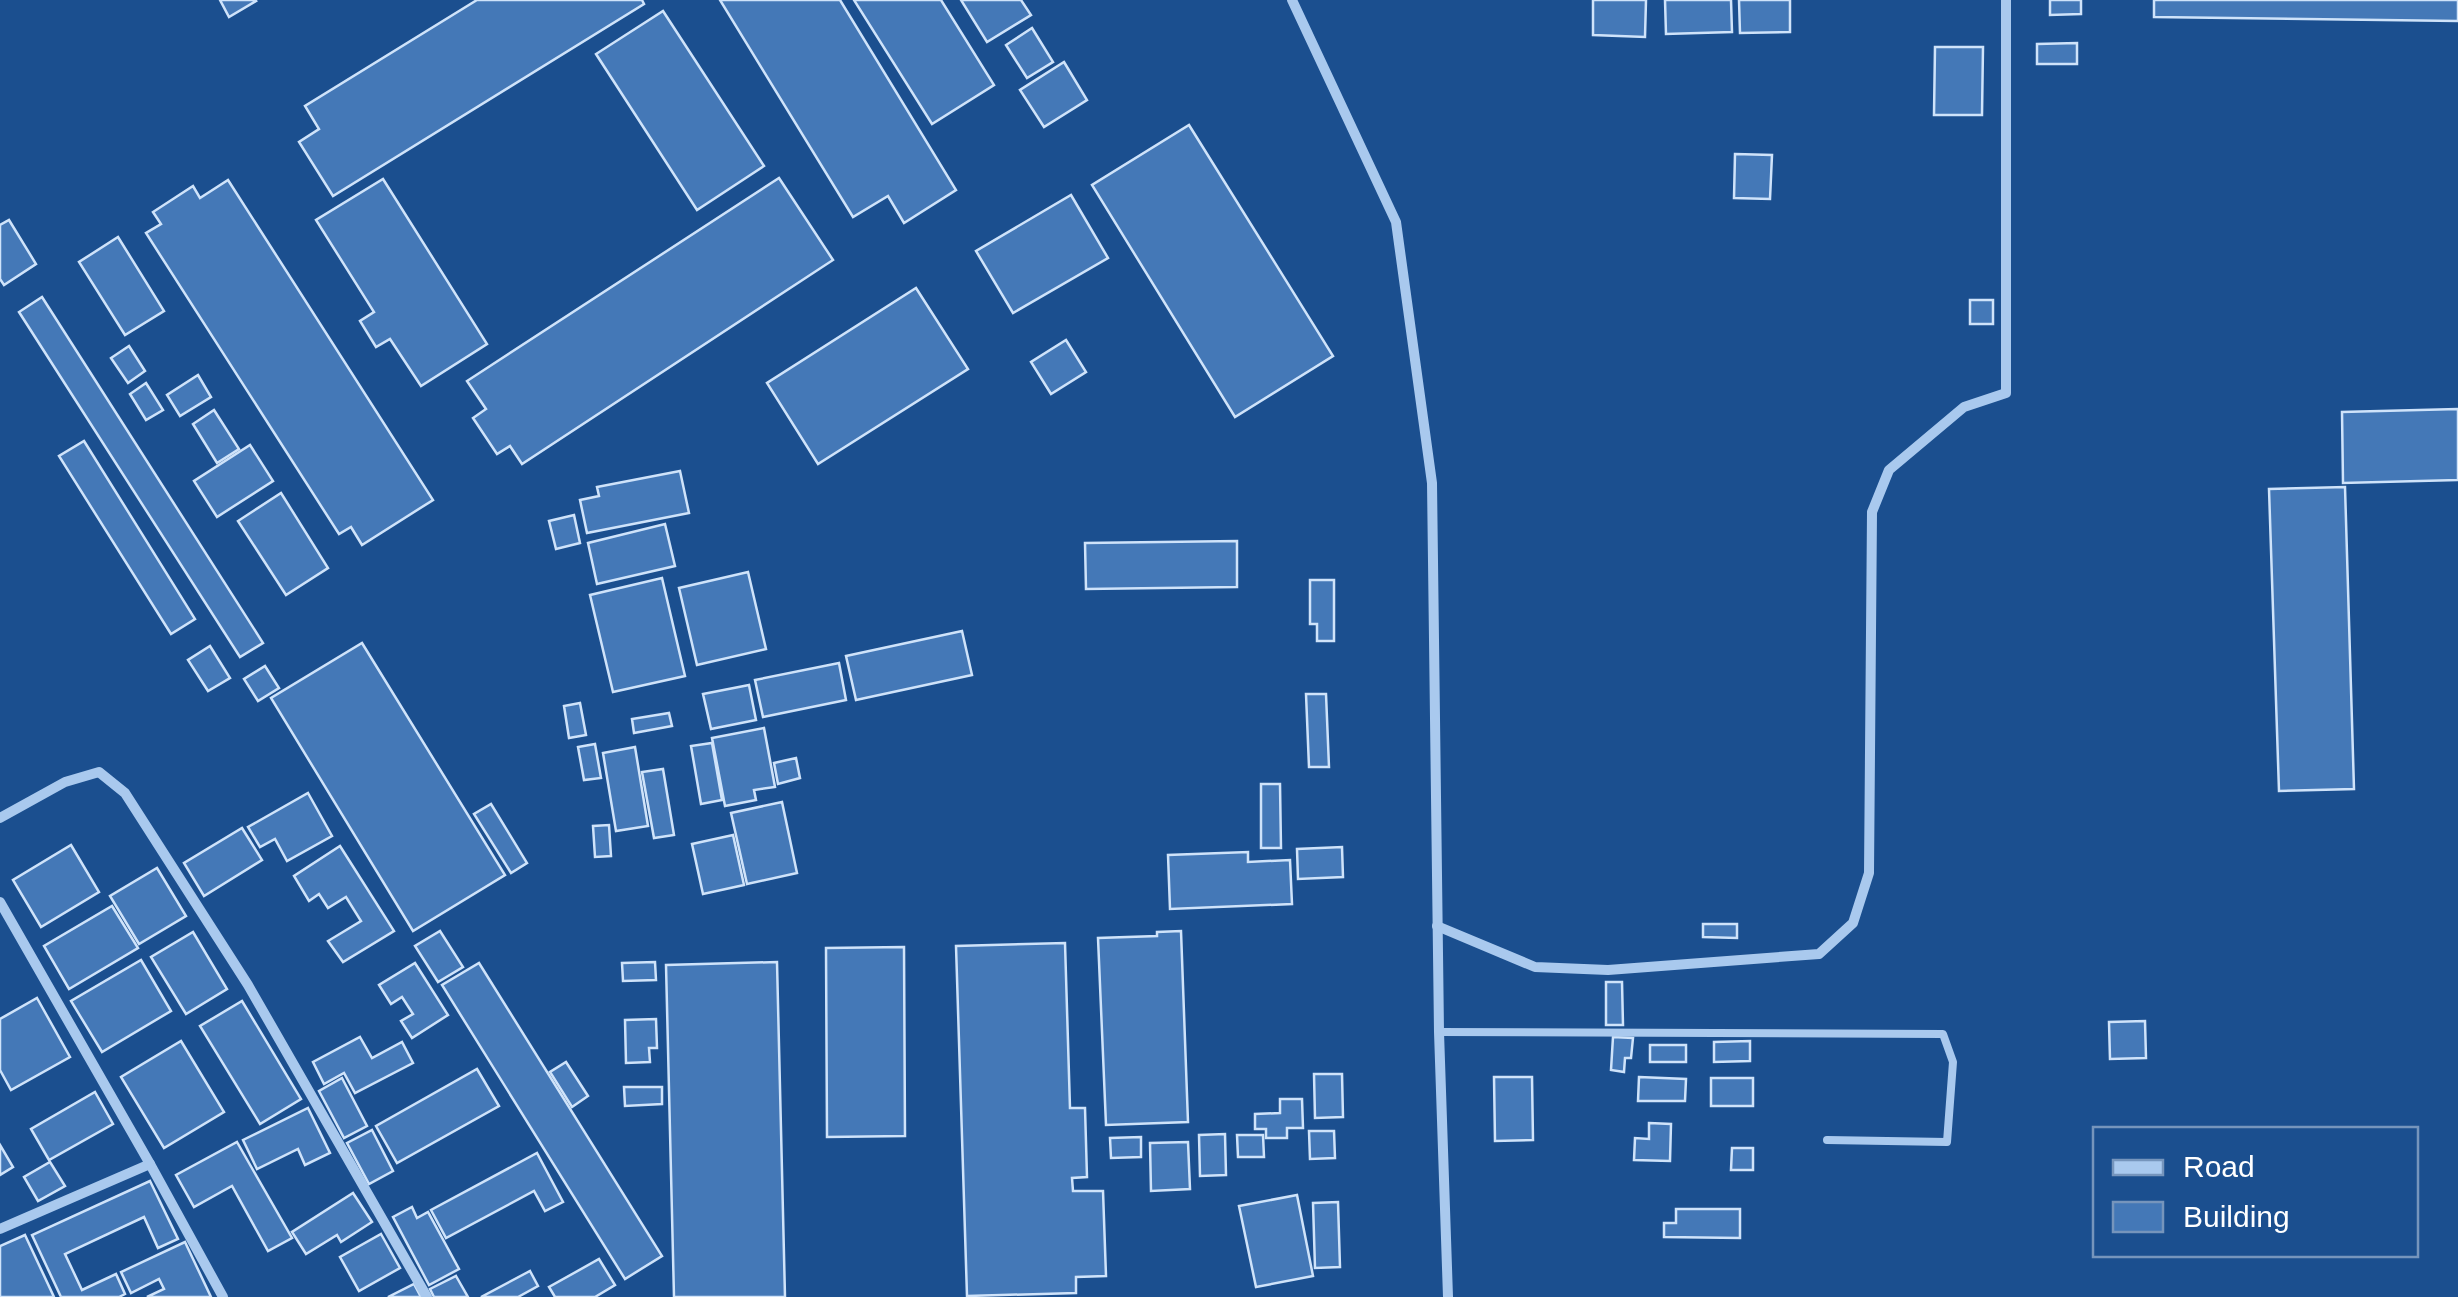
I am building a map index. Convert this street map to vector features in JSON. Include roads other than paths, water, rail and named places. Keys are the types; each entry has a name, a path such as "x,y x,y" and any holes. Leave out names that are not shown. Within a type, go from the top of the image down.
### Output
{"street":[{"path":"1292,0 1396,222 1432,483 1439,1032 1448,1297"},
{"path":"1437,926 1535,966 1608,970 1819,954 1853,923 1870,874 1872,512 1889,470 1964,406 2006,393 2006,0"},
{"path":"0,818 64,782 100,772 125,793 248,986 427,1297"},
{"path":"0,902 223,1297"},
{"path":"0,1229 150,1164"}],"lane":[{"path":"1439,1032 1943,1034 1953,1062 1948,1142 1827,1140"}]}
